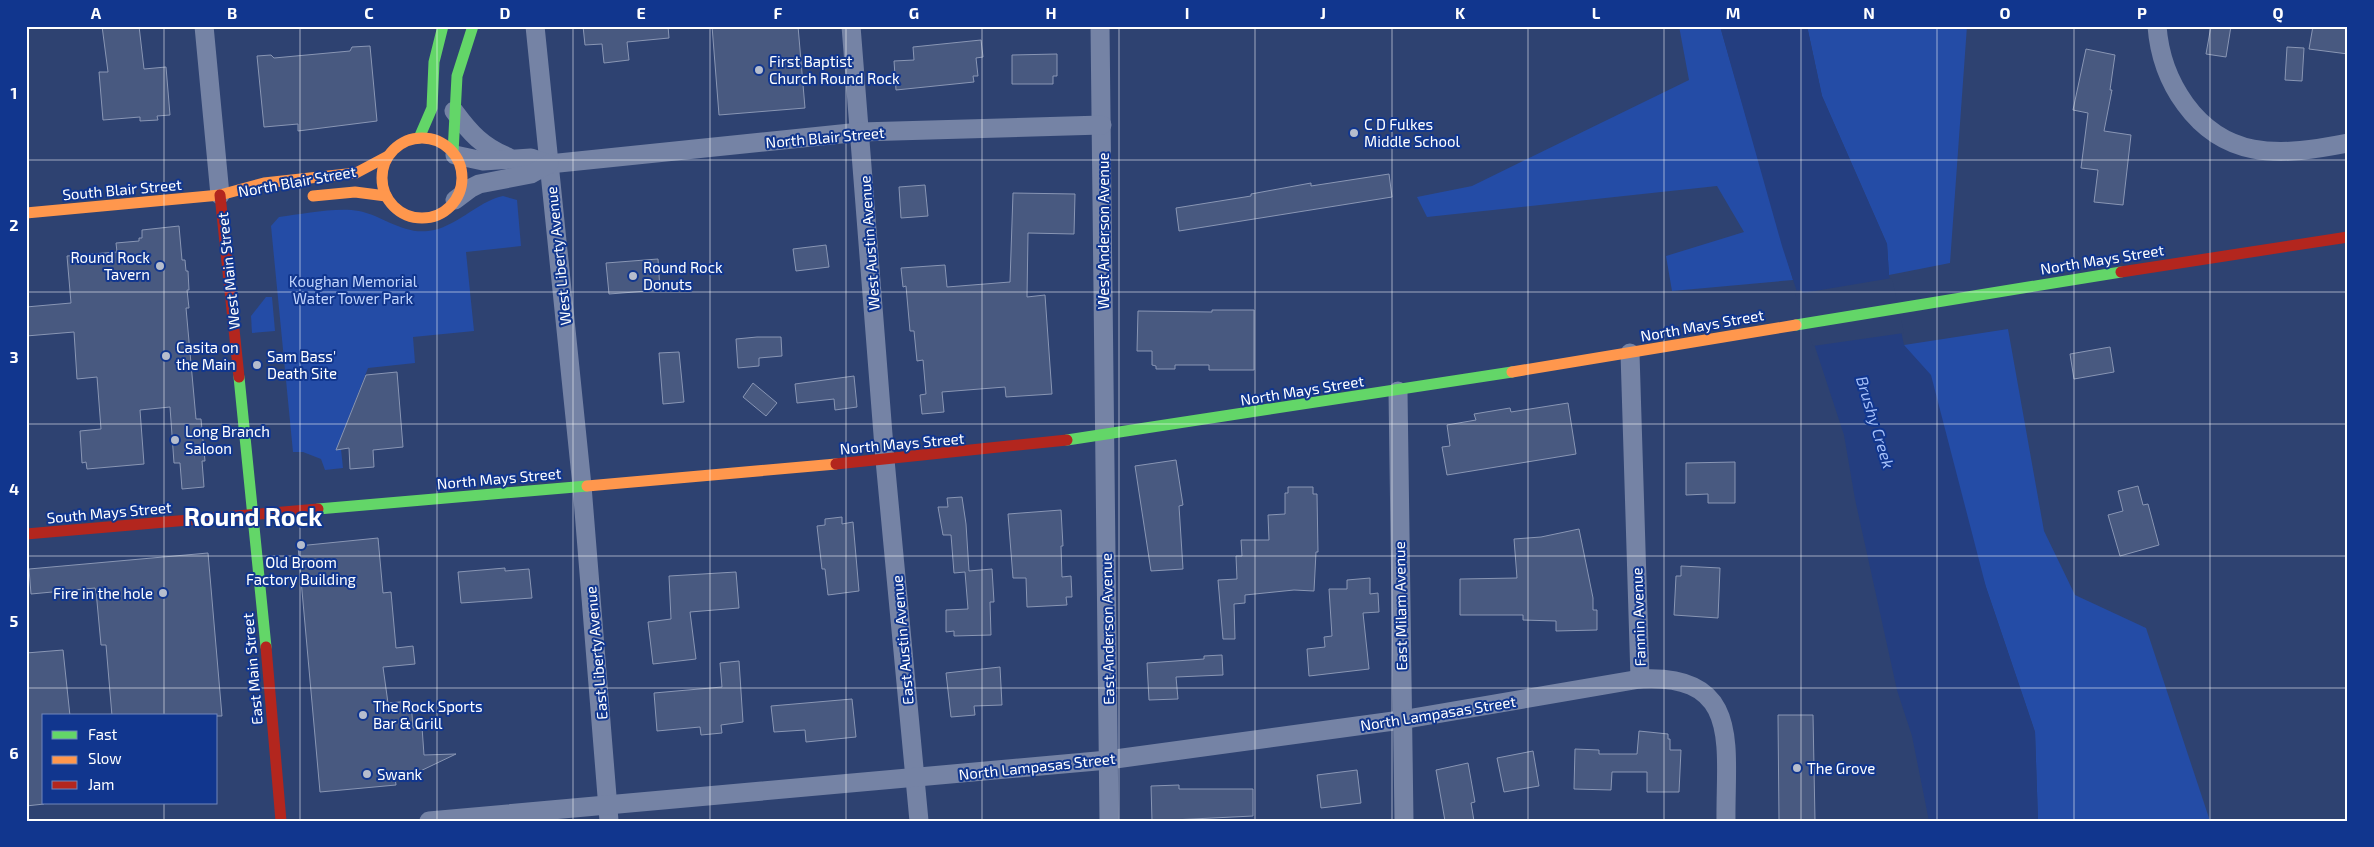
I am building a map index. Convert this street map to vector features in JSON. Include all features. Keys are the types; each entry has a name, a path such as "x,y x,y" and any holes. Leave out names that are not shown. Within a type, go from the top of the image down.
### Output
{"main road":[{"path":"419,138 432,109 434,62 443,26"},
{"path":"454,154 436,140 419,138 409,140 397,146 388,156 383,169 382,183 386,196 394,208 406,215 420,218 434,217 446,210 456,200 461,187 462,173 454,154 454,111 457,76 473,26"},
{"name":"North Blair Street","path":"220,195 264,183 356,173 388,156"},
{"name":"North Blair Street","path":"299,197 356,192 386,196"},
{"name":"North Blair Street","path":"220,195 254,199"},
{"name":"South Blair Street","path":"26,213 220,195"},
{"name":"West Main Street","path":"220,195 225,230 247,468 254,515"},
{"name":"North Mays Street","path":"254,515 885,460 1104,436 1398,391 1724,335 2348,237"},
{"name":"South Mays Street","path":"26,534 254,515"},
{"name":"East Main Street","path":"254,515 281,821"}],"street":[{"name":"West Main Street","path":"204,26 220,195"},
{"name":"West Liberty Avenue","path":"535,26 582,486"},
{"name":"West Austin Avenue","path":"851,26 885,460"},
{"name":"West Anderson Avenue","path":"1100,26 1104,436"},
{"path":"2157,26 2162,61 2174,88 2187,108 2206,126 2226,139 2252,149 2277,152 2306,150 2348,143"},
{"path":"454,111 468,131 485,146 512,159"},
{"name":"North Blair Street","path":"456,200 479,184 531,174 549,164 860,132 1102,125"},
{"name":"North Blair Street","path":"454,154 483,161 531,158 549,164"},
{"name":"Fannin Avenue","path":"1630,352 1640,679 1664,678 1690,684 1701,690 1716,705 1724,726 1726,821"},
{"name":"East Milam Avenue","path":"1398,391 1404,821"},
{"name":"East Anderson Avenue","path":"1104,436 1109,821"},
{"name":"East Austin Avenue","path":"885,460 919,821"},
{"name":"East Liberty Avenue","path":"582,486 609,813"},
{"name":"North Lampasas Street","path":"429,821 609,813 915,778 1108,760 1402,720 1640,679"}],"green space":[{"path":"1679,26 1720,26 1793,280 1672,291 1666,256 1744,232 1717,186 1427,217 1417,197 1472,186 1689,80"},
{"path":"1807,26 1967,26 1950,263 1889,275 1887,244 1822,96"},
{"name":"Koughan Memorial Water Tower Park","path":"503,196 517,200 521,246 466,252 474,331 413,337 415,363 368,368 340,440 343,468 325,470 321,459 303,452 293,452 271,226 279,217 319,211 350,210 368,213 410,230 428,231 448,225 493,199"},
{"path":"266,297 272,297 275,331 252,333 251,316"},
{"path":"2008,329 2044,531 2075,595 2146,628 2210,821 2038,821 2035,732 1904,345"}],"water":[{"name":"Brushy Creek","path":"1720,26 1807,26 1822,96 1887,244 1889,275 1904,345 1931,375 1986,587 2035,732 2038,821 1929,821 1912,736 1897,690 1855,499 1844,435 1782,246"}],"pier":[{"path":"1892,278 1904,333 1813,346 1794,291 1801,290 1803,293"}],"building":[{"path":"102,26 139,26 144,69 166,67 170,115 157,116 158,120 140,121 140,117 103,120 99,72 108,72"},
{"path":"583,26 668,26 669,38 627,42 629,60 604,63 602,44 585,45"},
{"name":"First Baptist Church Round Rock","path":"712,26 798,26 805,108 719,115"},
{"path":"2211,26 2231,26 2226,57 2206,54"},
{"path":"2313,26 2348,26 2348,54 2309,49"},
{"path":"981,40 983,57 976,58 978,76 973,76 974,82 896,90 894,61 914,60 913,47"},
{"path":"370,46 377,121 298,131 298,124 264,127 257,56 271,55 274,58 350,51 352,47"},
{"path":"2287,47 2304,48 2302,81 2285,80"},
{"path":"2086,49 2115,55 2110,90 2112,90 2104,131 2131,135 2123,205 2094,202 2098,170 2081,168 2088,113 2073,110"},
{"path":"1057,54 1057,76 1053,76 1053,84 1012,84 1012,55"},
{"path":"1389,174 1392,197 1179,231 1176,208 1251,196 1251,194 1311,183 1311,186"},
{"path":"925,185 928,216 901,218 899,187"},
{"path":"1013,193 1075,194 1074,234 1028,233 1027,297 1045,295 1052,394 1006,397 1005,387 942,392 944,412 922,414 920,395 926,394 923,360 917,361 914,331 910,331 906,286 903,287 901,268 945,265 947,287 1010,282"},
{"path":"179,226 182,260 185,260 186,271 188,271 189,290 187,290 189,308 186,308 196,419 201,419 205,461 202,461 204,487 182,489 180,463 174,463 170,407 140,410 144,464 87,469 86,462 82,463 80,431 101,429 97,377 77,379 74,332 26,336 26,307 71,303 67,256 117,252 116,243 139,241 139,238 142,238 142,230"},
{"path":"826,245 829,267 796,271 793,249"},
{"name":"Round Rock Donuts","path":"658,259 660,290 609,294 606,263"},
{"path":"1212,310 1254,310 1254,370 1209,370 1209,365 1175,365 1175,369 1156,369 1156,366 1152,365 1152,351 1137,351 1138,311 1212,312"},
{"path":"781,337 782,356 759,358 759,366 738,368 736,339"},
{"path":"2110,347 2114,372 2074,379 2070,354"},
{"path":"679,352 684,402 663,404 659,353"},
{"path":"397,372 403,447 373,450 374,467 350,469 349,448 336,450 366,375"},
{"path":"854,376 857,407 835,410 834,399 797,403 795,384"},
{"path":"753,383 777,403 766,416 743,397"},
{"path":"1568,403 1576,454 1447,475 1442,447 1450,446 1447,425 1476,420 1474,414 1510,408 1511,412"},
{"path":"1176,460 1183,505 1179,506 1183,569 1151,571 1135,466"},
{"path":"1735,462 1735,503 1708,503 1708,494 1686,495 1686,463"},
{"path":"2138,486 2143,505 2148,504 2159,545 2120,556 2108,515 2123,511 2118,491"},
{"path":"1288,487 1313,487 1313,494 1317,494 1318,552 1316,552 1314,591 1294,590 1245,595 1245,603 1234,604 1235,639 1223,639 1218,580 1237,579 1236,556 1242,556 1241,540 1269,540 1268,515 1285,514 1285,493 1288,493"},
{"path":"962,497 969,571 992,569 994,602 990,602 991,635 954,636 954,631 946,632 946,610 968,609 965,572 954,573 951,535 943,535 938,507 948,507 947,498"},
{"path":"1061,510 1062,577 1071,576 1072,597 1066,597 1067,605 1027,607 1026,578 1013,578 1008,514"},
{"path":"842,517 842,524 853,522 859,591 828,595 825,569 822,569 817,526 825,525 825,519"},
{"path":"1579,529 1593,598 1593,610 1597,610 1597,630 1556,631 1556,621 1523,620 1523,615 1460,615 1460,579 1517,578 1514,539 1541,537"},
{"path":"378,538 383,593 391,592 396,648 413,646 415,664 383,667 388,703 411,701 413,728 422,727 424,755 456,754 412,775 395,777 396,785 320,792 298,546"},
{"path":"208,553 222,716 218,716 218,714 112,714 106,645 101,645 95,588 31,594 29,569"},
{"path":"1681,566 1720,568 1718,618 1674,615 1676,576 1681,576"},
{"path":"505,568 505,571 529,569 532,598 461,603 458,572"},
{"path":"736,572 739,608 690,612 696,659 653,664 648,622 671,619 669,576"},
{"path":"1370,578 1370,594 1378,593 1379,612 1363,613 1369,669 1309,676 1307,649 1325,647 1324,637 1332,636 1329,589 1347,589 1347,580"},
{"path":"63,650 70,714 42,714 42,804 44,804 26,806 26,653"},
{"path":"1222,655 1223,675 1176,677 1178,699 1149,700 1147,663 1204,659 1204,656"},
{"path":"739,661 743,722 721,725 722,733 701,735 700,727 657,731 654,693 722,687 720,663"},
{"path":"1000,667 1002,705 974,706 975,715 951,717 946,673"},
{"path":"852,699 856,737 806,742 805,730 774,732 771,706"},
{"name":"The Grove","path":"1778,715 1813,715 1815,821 1779,821"},
{"path":"1639,731 1668,734 1670,750 1681,750 1679,792 1647,792 1647,772 1612,772 1611,790 1574,789 1575,749 1599,750 1599,754 1637,754"},
{"path":"1533,751 1539,786 1504,792 1497,758"},
{"path":"1468,763 1475,802 1471,803 1474,821 1445,821 1436,770"},
{"path":"1357,770 1361,803 1321,808 1317,775"},
{"path":"1179,785 1179,789 1253,789 1253,816 1152,821 1151,786"}],"traffic: fast":[{"path":"419,138 432,108 434,62 443,26"},
{"path":"453,153 457,76 473,26"},
{"path":"1796,325 2121,272"},
{"path":"1067,440 1512,372"},
{"path":"239,377 266,647"},
{"path":"318,509 587,486"}],"traffic: slow":[{"path":"422,138 437,141 450,150 459,163 462,178 459,193 450,206 437,215 422,218 407,215 394,206 385,193 382,178 385,163 394,150 407,141 422,138"},
{"path":"26,213 220,195 264,183 356,173 388,156"},
{"path":"313,196 355,192 386,196"},
{"path":"1512,372 1796,325"},
{"path":"587,486 836,464"}],"traffic: jam":[{"path":"220,195 239,377"},
{"path":"2121,272 2348,237"},
{"path":"836,464 1067,440"},
{"path":"26,534 318,509"},
{"path":"266,647 281,821"}],"place":[{"name":"First Baptist Church Round Rock","path":"759,70"},
{"name":"C D Fulkes Middle School","path":"1354,133"},
{"name":"Round Rock Tavern","path":"160,266"},
{"name":"Round Rock Donuts","path":"633,276"},
{"name":"Casita on the Main","path":"166,356"},
{"name":"Sam Bass' Death Site","path":"257,365"},
{"name":"Long Branch Saloon","path":"175,440"},
{"name":"Old Broom Factory Building","path":"301,545"},
{"name":"Fire in the hole","path":"163,593"},
{"name":"The Rock Sports Bar & Grill","path":"363,715"},
{"name":"The Grove","path":"1797,768"},
{"name":"Swank","path":"367,774"}],"district":[{"name":"Round Rock","path":"253,516"}]}
